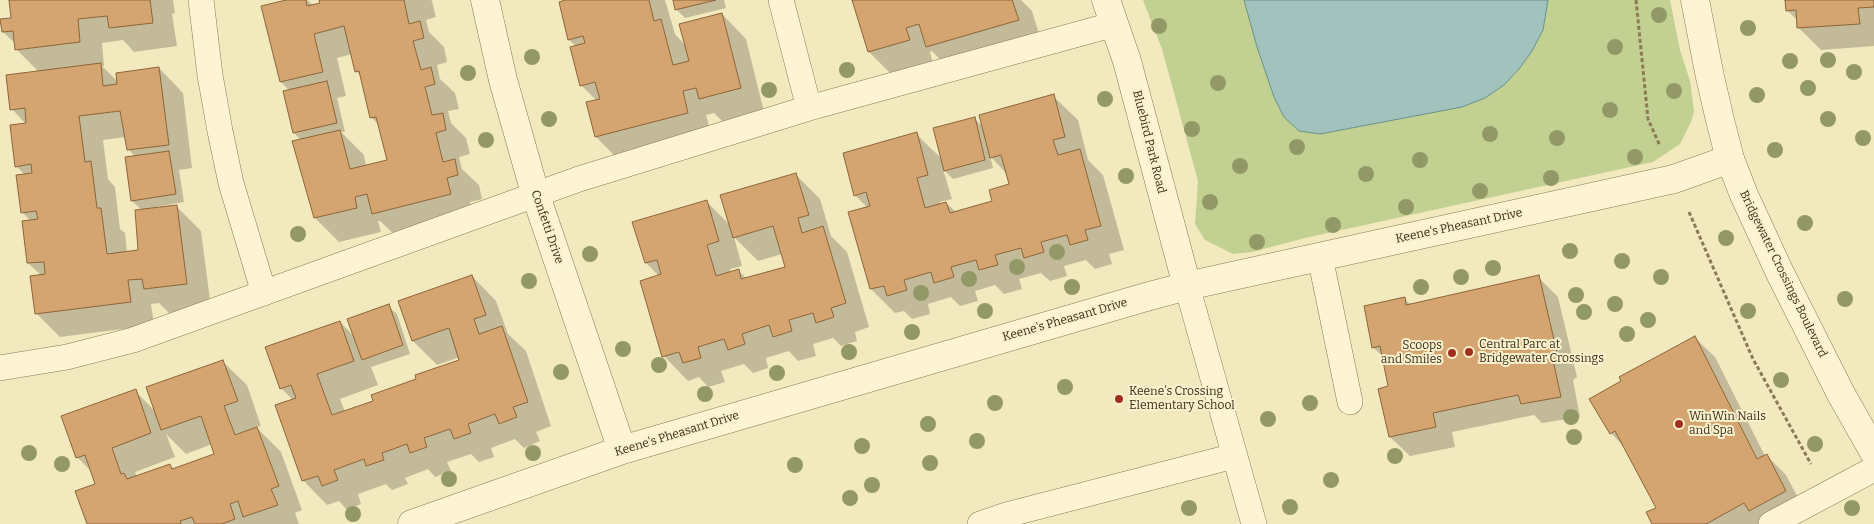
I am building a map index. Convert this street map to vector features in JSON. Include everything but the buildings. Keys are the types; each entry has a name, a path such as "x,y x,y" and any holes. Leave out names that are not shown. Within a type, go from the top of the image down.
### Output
{"street":[{"name":"Confetti Drive","path":"485,0 505,88 535,193 622,450"},
{"name":"Bridgewater Crossings Boulevard","path":"1695,0 1710,77 1730,159 1769,252 1841,394 1874,452"},
{"name":"Bluebird Park Road","path":"1111,12 1135,88 1187,286"},
{"name":"Keene's Pheasant Drive","path":"412,524 622,450 1187,286 1674,179 1730,159"}],"lane":[{"path":"201,0 210,75 231,184 264,293"},
{"path":"780,0 809,108"},
{"path":"0,368 67,357 133,340 535,193 1111,12"},
{"path":"1320,257 1350,402"},
{"path":"1187,286 1254,524"},
{"path":"980,524 1006,515 1234,456"},
{"path":"1771,524 1874,469"}],"path":[{"path":"1636,0 1648,119 1753,359 1828,494"}],"green space":[{"path":"1143,0 1670,0 1680,50 1690,81 1694,111 1691,122 1680,144 1653,162 1305,238 1252,252 1233,254 1205,240 1195,224 1198,181 1162,49"}],"water":[{"path":"1244,0 1548,0 1543,30 1532,51 1504,85 1485,98 1462,107 1320,134 1299,131 1284,117 1274,97"}],"place":[{"name":"Central Parc at Bridgewater Crossings","path":"1469,352"},
{"name":"Scoops and Smiles","path":"1452,353"},
{"name":"Keene's Crossing Elementary School","path":"1119,399"},
{"name":"WinWin Nails and Spa","path":"1679,424"}]}
